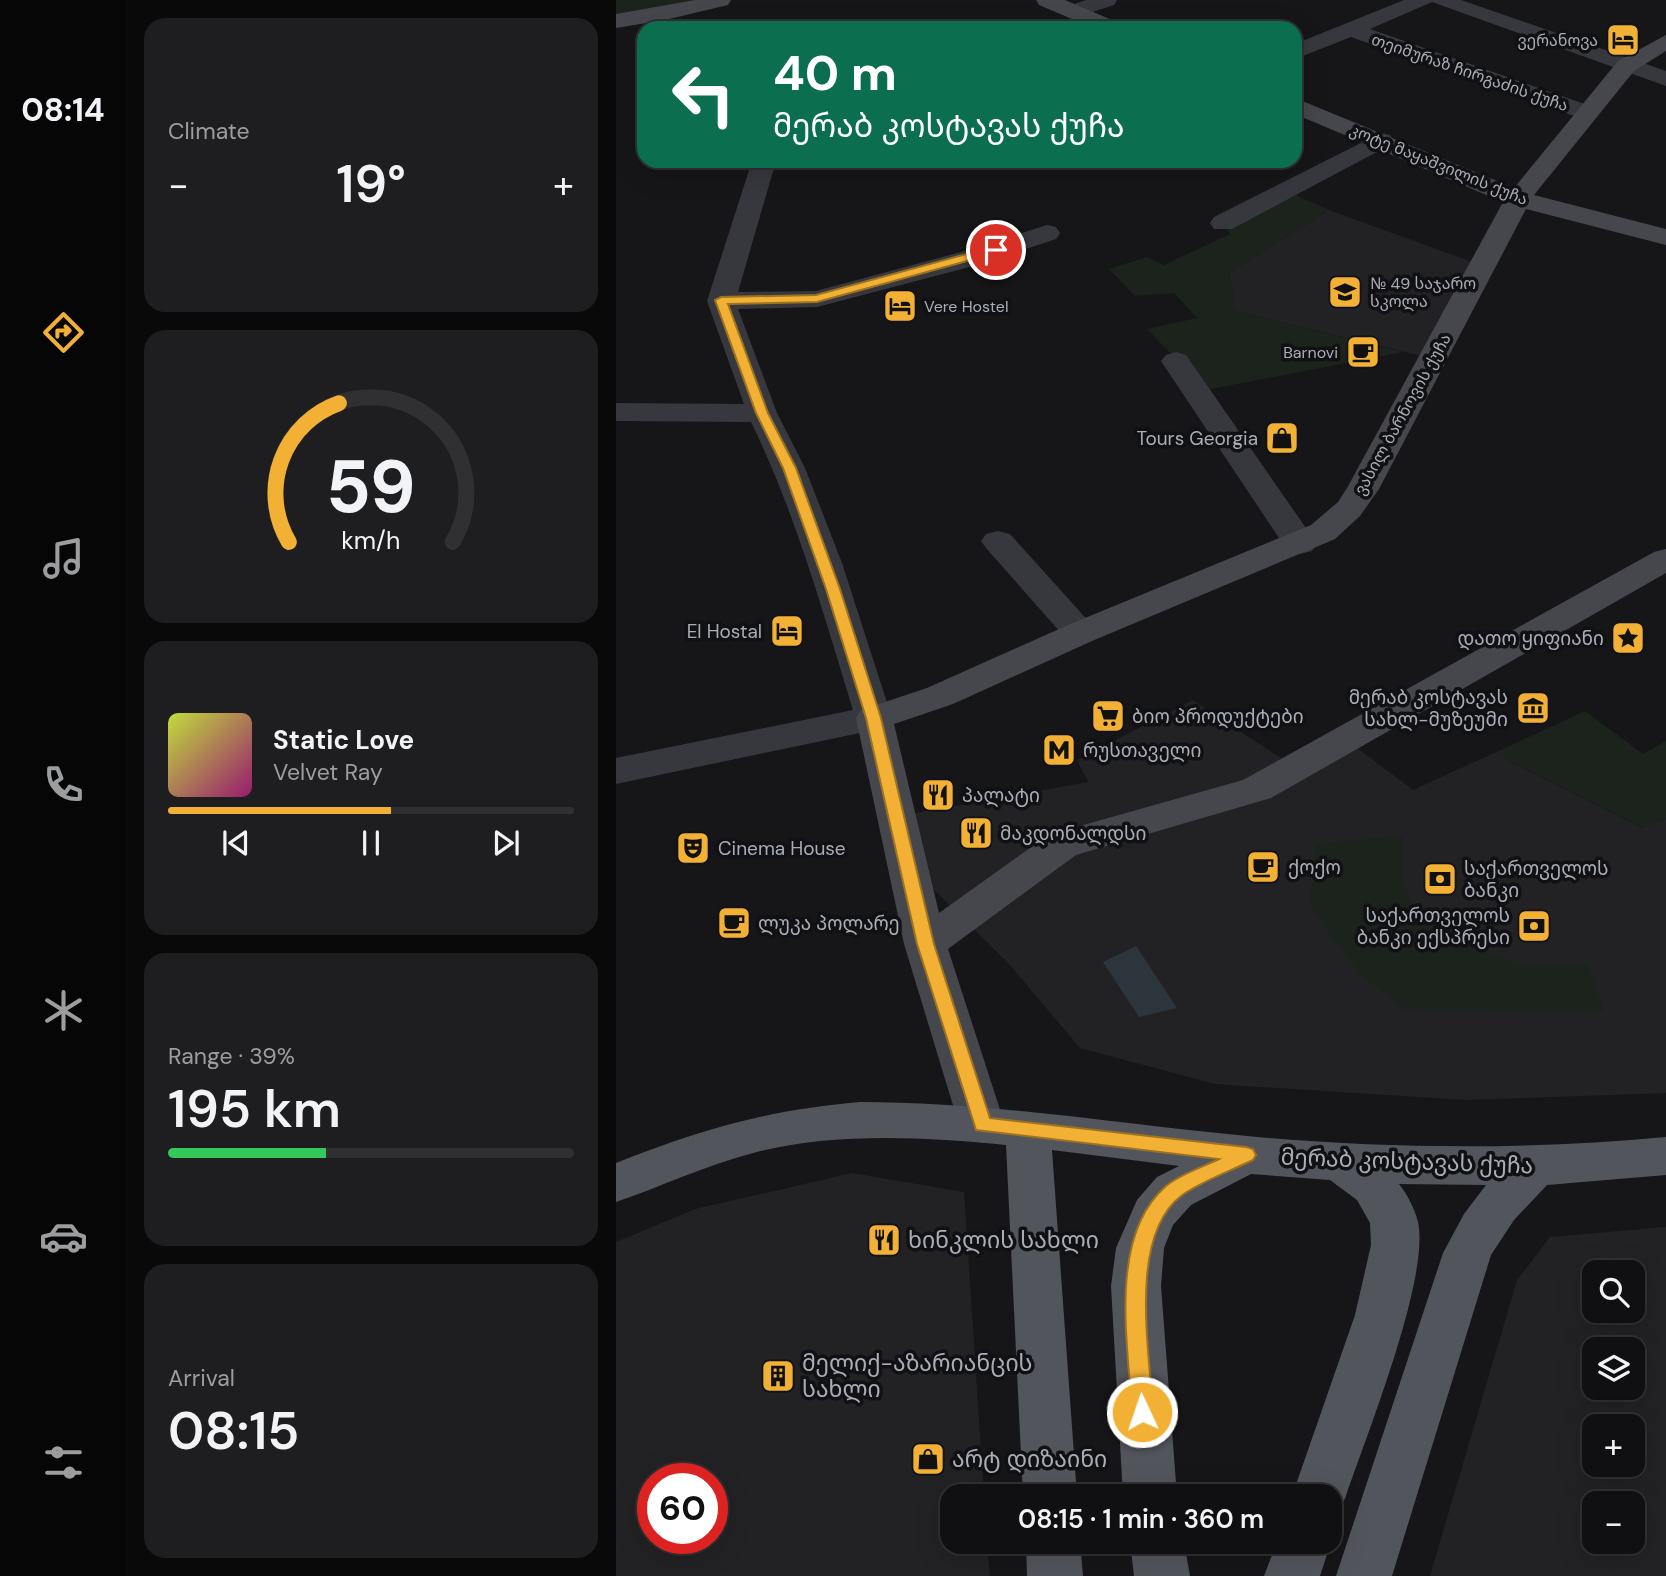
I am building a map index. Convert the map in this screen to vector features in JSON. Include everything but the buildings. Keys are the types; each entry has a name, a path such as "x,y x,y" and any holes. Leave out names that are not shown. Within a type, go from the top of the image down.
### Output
{"main road":[{"name":"მერაბ კოსტავას ქუჩა","path":"616,1183 738,1139 802,1125 887,1119 1005,1127 1246,1155 1339,1162 1536,1166 1666,1156"},
{"path":"1005,1127 1049,1484"},
{"path":"1149,1484 1136,1286 1140,1248 1154,1214 1174,1191 1246,1155"},
{"path":"1323,1484 1384,1300 1395,1252 1395,1226 1385,1201 1371,1181 1339,1162"},
{"path":"1364,1576 1467,1253 1483,1220 1503,1195 1536,1166"},
{"path":"1054,1554 1055,1576"},
{"path":"1159,1554 1162,1576"},
{"path":"1292,1576 1300,1554"}],"street":[{"path":"616,21 665,14 720,0"},
{"path":"1047,0 1095,21"},
{"path":"1074,12 1106,0"},
{"path":"1302,49 1423,0"},
{"path":"1441,0 1666,79"},
{"name":"თეიმურაზ ჩირგაძის ქუჩა","path":"1351,30 1588,113"},
{"name":"ვასილ ბარნოვის ქუჩა","path":"874,718 940,696 1080,633 1300,544 1323,532 1349,509 1363,489 1518,199 1626,66 1666,43"},
{"name":"კოტე მაყაშვილის ქუჩა","path":"1302,108 1518,199 1666,237"},
{"path":"1223,223 1381,140"},
{"path":"762,168 721,300 762,413 789,468 825,563 874,718 925,944 1005,1127"},
{"path":"721,300 817,299 971,258 1047,233"},
{"path":"1176,361 1300,544"},
{"path":"616,412 762,413"},
{"path":"999,541 1080,633"},
{"path":"925,944 1062,845 1257,789 1666,559"},
{"path":"616,771 874,718"}],"shaded area":[{"path":"616,0 697,0 616,14"},
{"path":"1291,193 1329,210 1229,273 1235,311 1403,352 1206,390 1147,329 1197,318 1174,293 1135,296 1109,269 1147,257 1164,265 1230,234 1225,226"},
{"name":"№ 49 საჯარო სკოლა","path":"1329,210 1475,263 1422,356 1235,311 1229,273"},
{"path":"1193,700 1293,766 1344,738 1413,790 1494,753 1642,828 1666,818 1666,1093 1466,1100 1215,1084 1080,1048 1009,964 931,887 905,815 1088,782 1077,760"},
{"path":"1585,711 1643,754 1666,741 1666,818 1643,828 1494,753"},
{"path":"1403,836 1403,880 1410,899 1434,928 1470,948 1514,962 1543,966 1587,965 1604,1011 1405,1010 1365,978 1333,940 1310,904 1316,844"},
{"path":"1136,946 1177,1008 1139,1017 1103,962"},
{"name":"მელიქ-აზარიანცის სახლი","path":"852,1173 964,1192 983,1484 940,1484 940,1554 988,1554 990,1576 616,1576 616,1242 695,1209"},
{"path":"1666,1227 1666,1576 1430,1576 1517,1280 1550,1237"}],"place":[{"name":"ვერანოვა","path":"1623,40"},
{"name":"№ 49 საჯარო სკოლა","path":"1345,292"},
{"name":"Vere Hostel","path":"900,306"},
{"name":"Barnovi","path":"1363,352"},
{"name":"Tours Georgia","path":"1282,438"},
{"name":"El Hostal","path":"787,631"},
{"name":"დათო ყიფიანი","path":"1628,638"},
{"name":"მერაბ კოსტავას სახლ-მუზეუმი","path":"1533,708"},
{"name":"ბიო პროდუქტები","path":"1108,716"},
{"name":"რუსთაველი","path":"1059,750"},
{"name":"პალატი","path":"938,795"},
{"name":"მაკდონალდსი","path":"976,833"},
{"name":"Cinema House","path":"693,848"},
{"name":"ქოქო","path":"1263,867"},
{"name":"საქართველოს ბანკი","path":"1440,879"},
{"name":"ლუკა პოლარე","path":"734,923"},
{"name":"საქართველოს ბანკი ექსპრესი","path":"1534,926"},
{"name":"ხინკლის სახლი","path":"884,1240"},
{"name":"მელიქ-აზარიანცის სახლი","path":"778,1376"},
{"name":"არტ დიზაინი","path":"928,1459"}],"route":[{"path":"996,250 817,299 721,300 762,413 789,468 825,563 874,718 925,944 951,1019 982,1125 1246,1155 1198,1176 1174,1191 1154,1214 1140,1248 1136,1286 1142,1412"}]}
